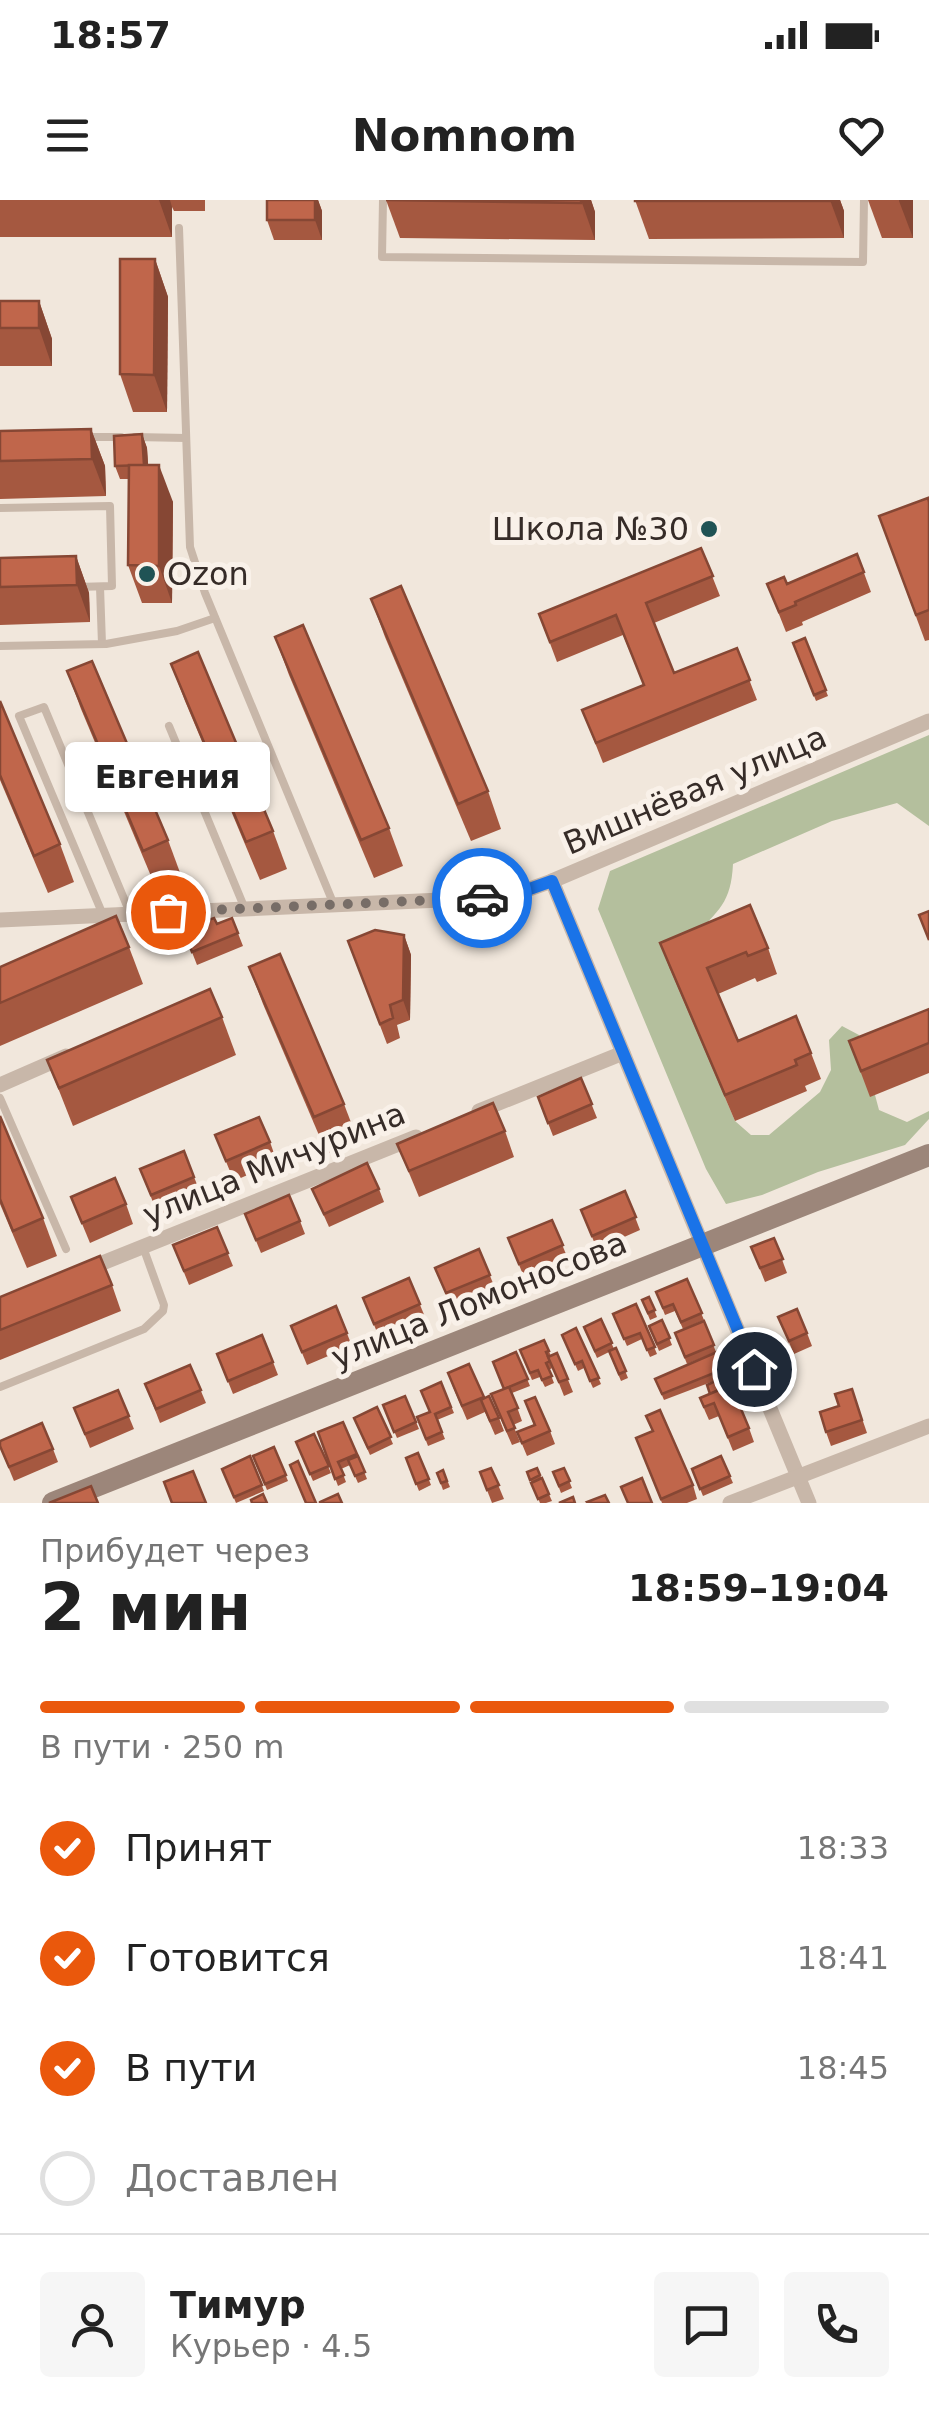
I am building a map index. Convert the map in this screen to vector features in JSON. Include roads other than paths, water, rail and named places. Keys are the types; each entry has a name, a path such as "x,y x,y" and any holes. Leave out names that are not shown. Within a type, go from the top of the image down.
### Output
{"street":[{"name":"Вишнёвая улица","path":"0,920 507,897 929,721"},
{"path":"552,881 809,1503"},
{"path":"0,1085 84,1049"},
{"name":"улица Мичурина","path":"457,1120 623,1053"},
{"name":"улица Мичурина","path":"76,1274 438,1128"},
{"name":"улица Ломоносова","path":"53,1503 929,1155"},
{"path":"730,1503 929,1426"}],"lane":[{"path":"382,200 382,257 863,262 864,200"},
{"path":"178,228 190,547 215,618 334,905"},
{"path":"74,436 186,438"},
{"path":"0,508 110,506 112,586 67,587"},
{"path":"100,586 102,644"},
{"path":"0,646 102,644 177,631 215,618"},
{"path":"89,935 97,915 19,716 44,707 130,914"},
{"path":"169,726 245,909"},
{"path":"0,1098 66,1249"},
{"path":"0,1387 144,1329 163,1311 143,1247"}],"place":[{"name":"Школа №30","path":"709,529"},
{"name":"Ozon","path":"147,574"},
{"name":"Евгения","path":"168,912"}]}
